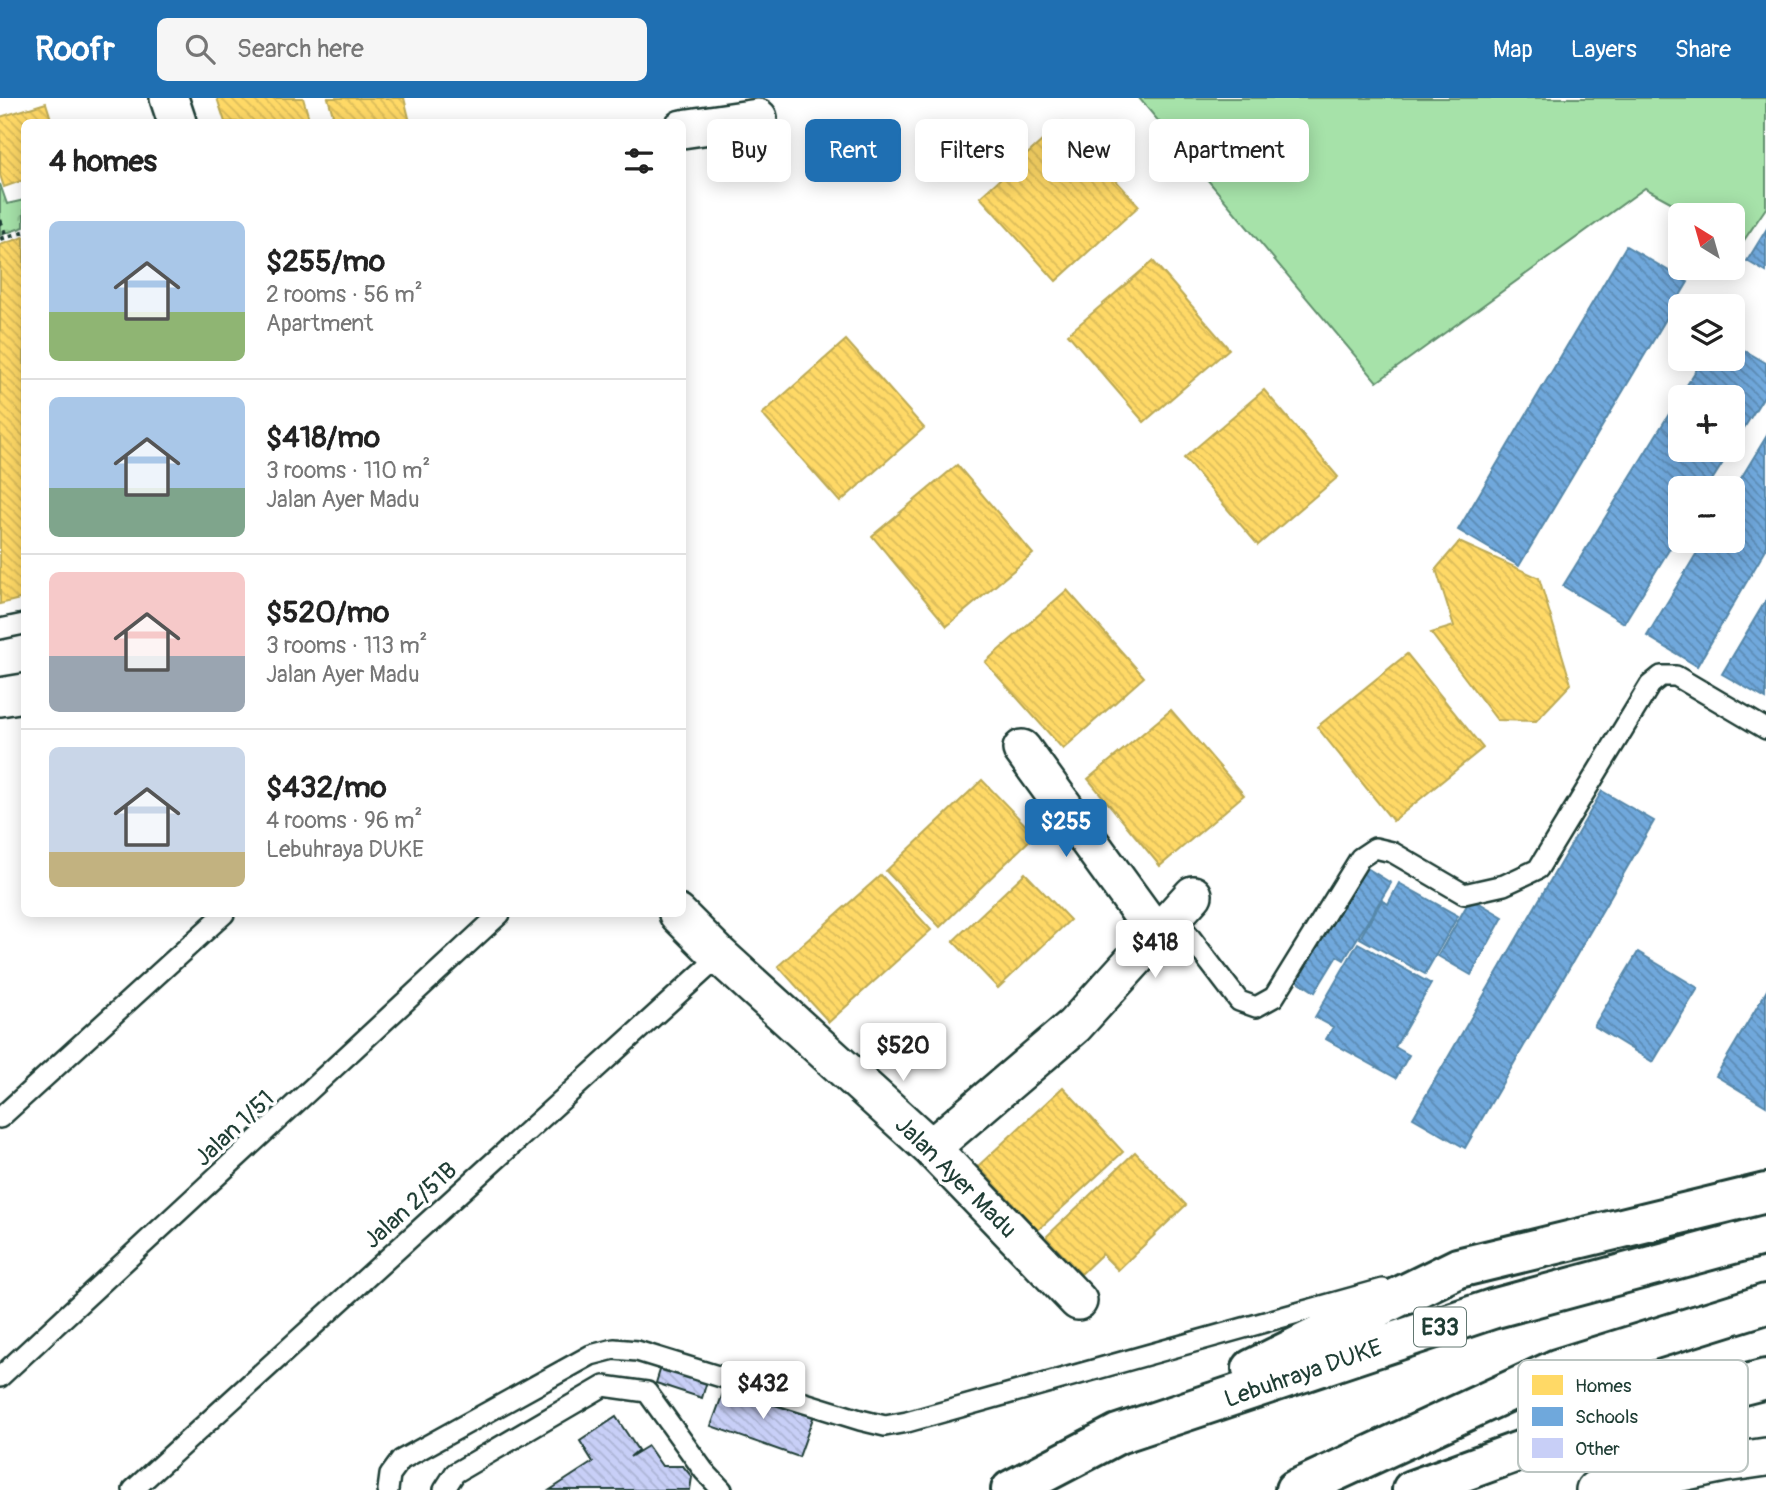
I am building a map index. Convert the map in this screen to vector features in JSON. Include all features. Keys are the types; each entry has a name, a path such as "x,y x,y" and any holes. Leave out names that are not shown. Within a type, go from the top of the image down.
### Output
{"highway":[{"path":"1118,1434 1458,1268 1766,1193"},
{"name":"Lebuhraya DUKE","path":"1012,1490 1118,1434 1492,1309 1766,1235"},
{"path":"1586,1360 1766,1304"},
{"path":"1748,1384 1766,1379"},
{"path":"1295,1490 1518,1387"},
{"path":"1412,1490 1518,1452"}],"street":[{"path":"169,98 176,119"},
{"path":"686,128 758,118"},
{"path":"0,697 21,694"},
{"path":"931,1147 1074,1027 1175,915 1023,749"},
{"name":"Jalan Ayer Madu","path":"681,917 720,956 931,1147 1078,1301"},
{"path":"1748,1460 1766,1457"},
{"path":"1595,1490 1682,1472"}],"lane":[{"path":"0,629 21,625"},
{"path":"1175,915 1239,1001 1256,1007 1274,997 1360,858 1376,848 1392,852 1464,894 1504,885 1538,869 1650,685 1661,676 1676,677 1766,729"},
{"path":"0,1118 221,917"},
{"name":"Jalan 1/51","path":"0,1377 497,917"},
{"name":"Jalan 2/51B","path":"133,1490 720,956"},
{"path":"388,1490 390,1475 401,1460 591,1355 614,1349 636,1351 885,1426 921,1419 1458,1268"},
{"path":"444,1490 455,1473 604,1386 646,1392 704,1471 722,1490"}],"path":[{"path":"0,220 3,238 21,233"}],"green space":[{"path":"1139,98 1766,98 1766,208 1745,239 1745,203 1672,203 1645,188 1377,382 1209,182 1309,182 1309,119 1157,119"},
{"path":"0,184 7,204 21,201 21,228 0,235"}],"building: Homes":[{"path":"217,98 303,98 309,119 224,119"},
{"path":"328,98 404,98 409,119 334,119"},
{"path":"46,103 51,119 21,119 21,181 4,187 0,175 0,117"},
{"path":"1042,141 1042,182 1117,182 1139,206 1056,281 980,197 997,182 1028,182 1028,154"},
{"path":"21,238 21,599 0,604 0,245"},
{"path":"1153,261 1229,349 1144,422 1068,334"},
{"path":"846,340 924,428 840,502 762,414"},
{"path":"1264,390 1338,477 1258,545 1184,458"},
{"path":"957,465 1033,554 947,626 872,536"},
{"path":"1459,542 1539,578 1571,684 1536,721 1497,720 1431,633 1454,626 1436,569"},
{"path":"1067,590 1144,677 1063,749 985,662"},
{"path":"1407,654 1483,748 1393,821 1317,727"},
{"path":"1171,710 1244,795 1160,866 1088,779"},
{"path":"982,780 1035,835 940,927 886,871"},
{"path":"1025,873 1070,920 998,988 953,941"},
{"path":"881,875 931,930 829,1022 778,966"},
{"path":"1063,1087 1123,1152 1038,1230 978,1166"},
{"path":"1135,1152 1186,1205 1118,1270 1102,1254 1081,1274 1046,1237"}],"building: Schools":[{"path":"1766,230 1766,272 1747,261"},
{"path":"1626,246 1668,270 1668,280 1688,282 1681,294 1668,294 1668,316 1519,566 1458,530"},
{"path":"1745,351 1766,363 1766,393 1745,426 1745,385 1687,385 1696,371 1745,371"},
{"path":"1668,416 1668,462 1723,462 1715,476 1668,476 1668,552 1624,623 1563,586"},
{"path":"1766,437 1766,549 1697,666 1647,636 1697,553 1745,553 1745,476 1742,476"},
{"path":"1766,600 1766,699 1722,674"},
{"path":"1602,791 1654,821 1465,1148 1413,1118"},
{"path":"1354,860 1391,883 1344,960 1337,956 1315,992 1284,972"},
{"path":"1399,883 1458,916 1425,974 1360,938 1382,900 1388,904"},
{"path":"1471,898 1503,917 1471,975 1438,956"},
{"path":"1358,943 1431,984 1395,1047 1409,1055 1396,1078 1326,1039 1333,1027 1315,1017"},
{"path":"1638,952 1698,988 1653,1062 1594,1026"},
{"path":"1766,992 1766,1106 1716,1076"}],"building: Other":[{"path":"661,1367 707,1381 702,1398 656,1383"},
{"path":"726,1385 814,1415 799,1457 711,1426"},
{"path":"616,1417 638,1450 630,1457 648,1446 662,1466 683,1466 692,1477 690,1490 550,1490 593,1462 580,1441"}]}
